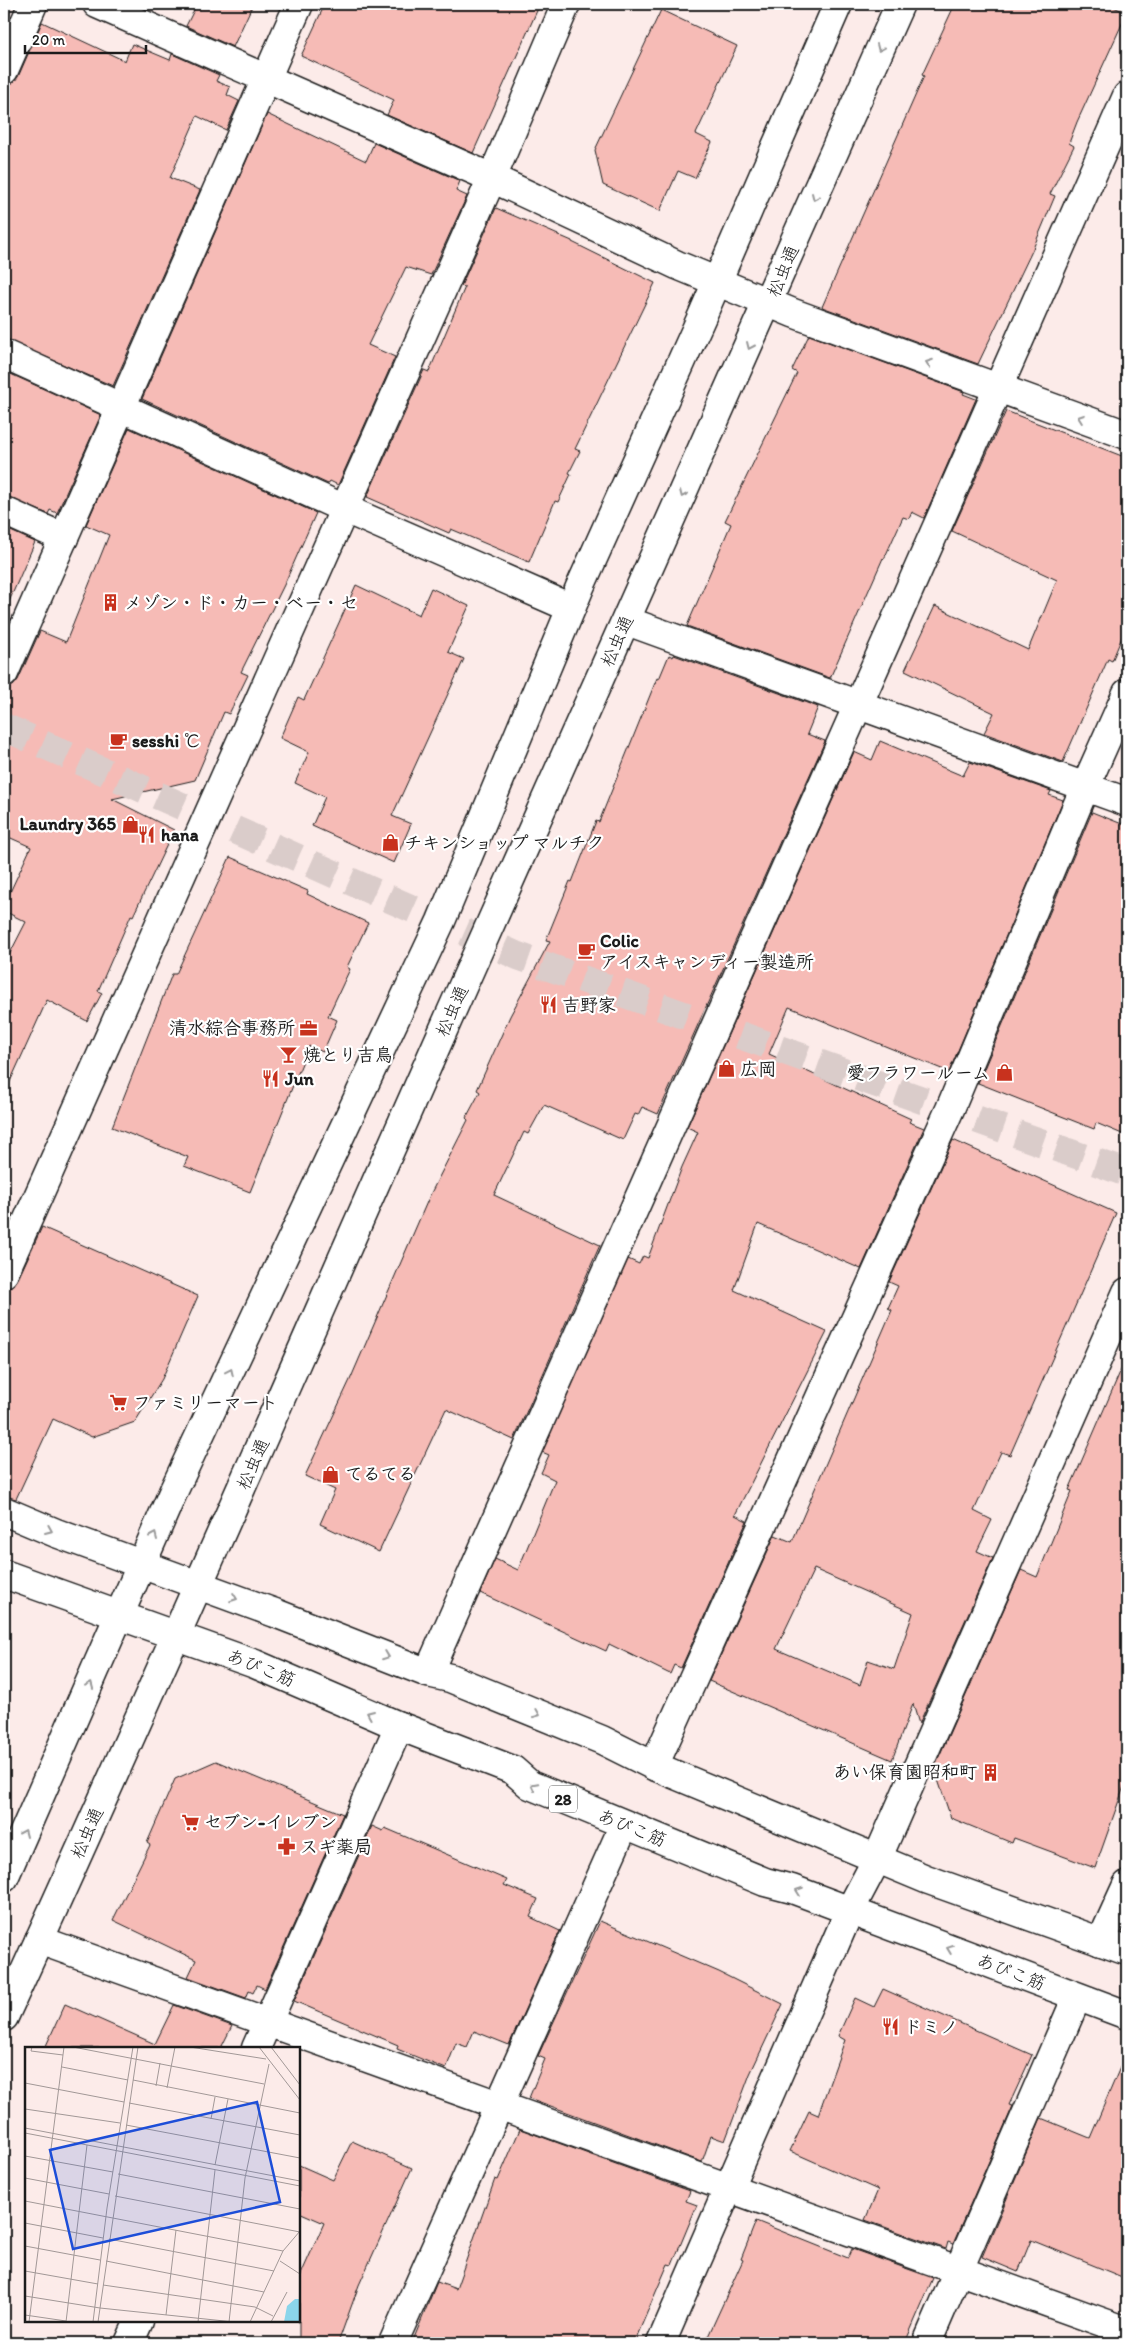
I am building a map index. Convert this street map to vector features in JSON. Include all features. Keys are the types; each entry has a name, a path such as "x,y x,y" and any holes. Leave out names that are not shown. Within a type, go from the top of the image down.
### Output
{"street":[{"path":"4,70 34,4"},
{"path":"97,4 492,178 677,265 793,313 1127,435"},
{"path":"4,674 299,4"},
{"path":"4,1273 492,178 566,4"},
{"path":"4,1878 178,1481 441,921 571,608 718,281 838,4"},
{"name":"松虫通","path":"4,2017 199,1586 476,954 769,303 900,4"},
{"path":"428,1673 857,706 1000,389 1127,96"},
{"path":"4,354 345,509 571,608"},
{"path":"4,511 64,538"},
{"path":"627,621 857,706 1127,802"},
{"path":"654,1766 950,1109 1085,787 1127,693"},
{"path":"661,2343 727,2187 849,1912 877,1859 1127,1292"},
{"path":"4,1511 56,1533 428,1673 450,1678 602,1740 654,1766 926,1879 1127,1951"},
{"name":"あびこ筋","path":"4,1574 255,1664 399,1726 513,1770 530,1785 765,1882 792,1889 1127,2015"},
{"path":"256,2047 399,1726"},
{"path":"393,2343 624,1825"},
{"path":"1101,1942 1127,1885"},
{"path":"39,1940 1127,2331"},
{"path":"926,2343 960,2271 1077,1997"},
{"path":"129,2343 139,2322"}],"building":[{"path":"197,4 253,4 233,47 186,26"},
{"path":"325,4 540,4 473,153 387,115 394,100 301,56"},
{"path":"955,4 1107,4 1127,13 1077,122 1069,143 1074,146 1050,194 1055,196 1032,251 978,364 822,307 924,76 922,75"},
{"path":"661,10 737,46 696,134 712,142 695,178 678,171 660,211 603,185 595,150"},
{"path":"42,22 125,61 132,44 170,60 172,54 219,75 216,81 230,87 227,95 239,101 226,130 197,116 170,178 200,190 113,386 4,339 4,85 13,83 18,77"},
{"path":"267,114 366,161 374,143 460,181 456,191 467,196 431,275 406,267 368,345 395,357 338,485 330,481 328,484 142,399"},
{"path":"496,208 572,241 655,283 575,449 580,451 569,473 571,474 558,502 555,501 529,562 451,529 449,533 367,497 424,370 429,372 465,287 461,286"},
{"path":"809,335 964,392 963,394 976,399 924,518 912,512 909,519 903,517 830,678 687,626 731,524 725,521 797,373 792,370"},
{"path":"4,371 101,415 57,513 50,510 48,514 4,496"},
{"path":"1006,411 1127,458 1127,625 1112,661 1108,659 1063,762 984,733 994,713 905,670 935,606 1028,650 1057,580 952,531"},
{"path":"129,428 316,513 284,585 241,672 248,675 229,714 224,712 195,780 112,799 174,830 133,916 131,915 98,991 102,993 87,1021 47,1000 4,1095 4,965 26,922 4,911 4,905 31,847 4,835 4,688 13,686 18,680 40,631 66,642 109,535 86,525"},
{"path":"4,528 35,542 4,613"},
{"path":"356,585 419,615 431,588 469,606 448,652 464,659 392,816 411,824 394,863 312,826 325,797 295,783 309,752 280,738 298,697 304,700"},
{"path":"4,616 11,619 4,635"},
{"path":"669,655 673,657 674,655 818,707 807,734 825,741 658,1114 642,1107 638,1115 635,1114 623,1140 544,1105 528,1134 524,1132 494,1195 600,1245 514,1440 446,1409 379,1552 320,1524 335,1490 305,1476 350,1380 430,1195 468,1120 466,1118 480,1092 477,1090 510,1016 550,941 546,940 570,881 572,882 596,821 599,822 657,678 659,679"},
{"path":"880,741 963,776 970,762 1051,791 1049,795 1063,800 949,1072 789,1007 769,1054 911,1119 909,1122 924,1128 861,1269 758,1224 734,1290 827,1332 735,1515 747,1521 681,1668 674,1665 670,1674 609,1644 606,1651 480,1593 495,1559 518,1570 555,1480 541,1473 549,1455 542,1452 628,1259 639,1264 643,1256 648,1258 682,1167 698,1132 687,1127 854,752 872,760"},
{"path":"1092,812 1127,826 1127,1136 1096,1123 1094,1129 978,1083"},
{"path":"230,857 308,891 307,894 368,923 347,967 350,969 328,1016 337,1020 323,1052 309,1046 250,1192 184,1166 188,1157 112,1127 172,974 176,974"},
{"path":"953,1140 1116,1213 1010,1455 1001,1452 974,1511 992,1520 977,1551 993,1558 919,1724 913,1704 892,1760 709,1681 775,1535 792,1542 892,1310 888,1308 898,1286 889,1282","holes":["814,1569 913,1613 894,1669 868,1660 860,1685 776,1649"]},
{"path":"4,1210 13,1214 4,1235"},
{"path":"42,1227 198,1296 162,1379 135,1422 92,1437 53,1419 16,1499 4,1496 4,1288 13,1286 18,1279"},
{"path":"1127,1356 1127,1778 1095,1868 1014,1838 1012,1843 951,1818 934,1768 1021,1570 1037,1577 1072,1491 1069,1490"},
{"path":"216,1761 343,1814 265,1989 257,1985 253,1993 249,1991 246,1998 188,1977 196,1960 113,1920 150,1845 147,1843 175,1779"},
{"path":"372,1826 383,1831 385,1828 507,1880 504,1885 538,1899 530,1917 560,1931 509,2045 474,2031 467,2047 456,2043 446,2069 397,2049 398,2045 294,2001"},
{"path":"600,1921 719,1972 783,2004 750,2074 725,2141 711,2136 702,2162 529,2098 545,2059 538,2056"},
{"path":"883,1989 1032,2055 1009,2105 1013,2106 953,2244 948,2242 946,2249 865,2220 878,2190 790,2151 809,2111 818,2115 845,2040 838,2036 855,1998 874,2007"},
{"path":"65,2004 155,2044 174,2005 232,2026 222,2047 45,2047"},
{"path":"1127,2051 1127,2279 1031,2240 1018,2272 982,2257 1041,2118 1090,2138"},
{"path":"520,2129 690,2191 686,2201 697,2205 672,2265 668,2264 634,2343 412,2343 437,2282 456,2289 495,2179 498,2180"},
{"path":"352,2141 412,2168 359,2285 338,2343 299,2343 300,2277 324,2223 300,2212 300,2165 333,2180"},
{"path":"756,2221 848,2258 852,2249 933,2278 905,2343 705,2343 743,2260 741,2259"}],"tunnel":[{"path":"4,727 518,956 1127,1173"}],"place":[{"name":"メゾン・ド・カー・ベー・セ","path":"110,603"},
{"name":"sesshi ℃","path":"118,741"},
{"name":"Laundry 365","path":"130,824"},
{"name":"hana","path":"147,835"},
{"name":"チキンショップ マルチク","path":"390,843"},
{"name":"Colic アイスキャンディー製造所","path":"586,951"},
{"name":"吉野家","path":"548,1005"},
{"name":"清水綜合事務所","path":"309,1028"},
{"name":"焼とり吉鳥","path":"289,1055"},
{"name":"広岡","path":"726,1069"},
{"name":"愛フラワールーム","path":"1004,1073"},
{"name":"Jun","path":"271,1079"},
{"name":"ファミリーマート","path":"119,1403"},
{"name":"てるてる","path":"331,1474"},
{"name":"あい保育園昭和町","path":"991,1772"},
{"name":"セブン-イレブン","path":"190,1822"},
{"name":"スギ薬局","path":"286,1847"},
{"name":"ドミノ","path":"890,2027"}]}
